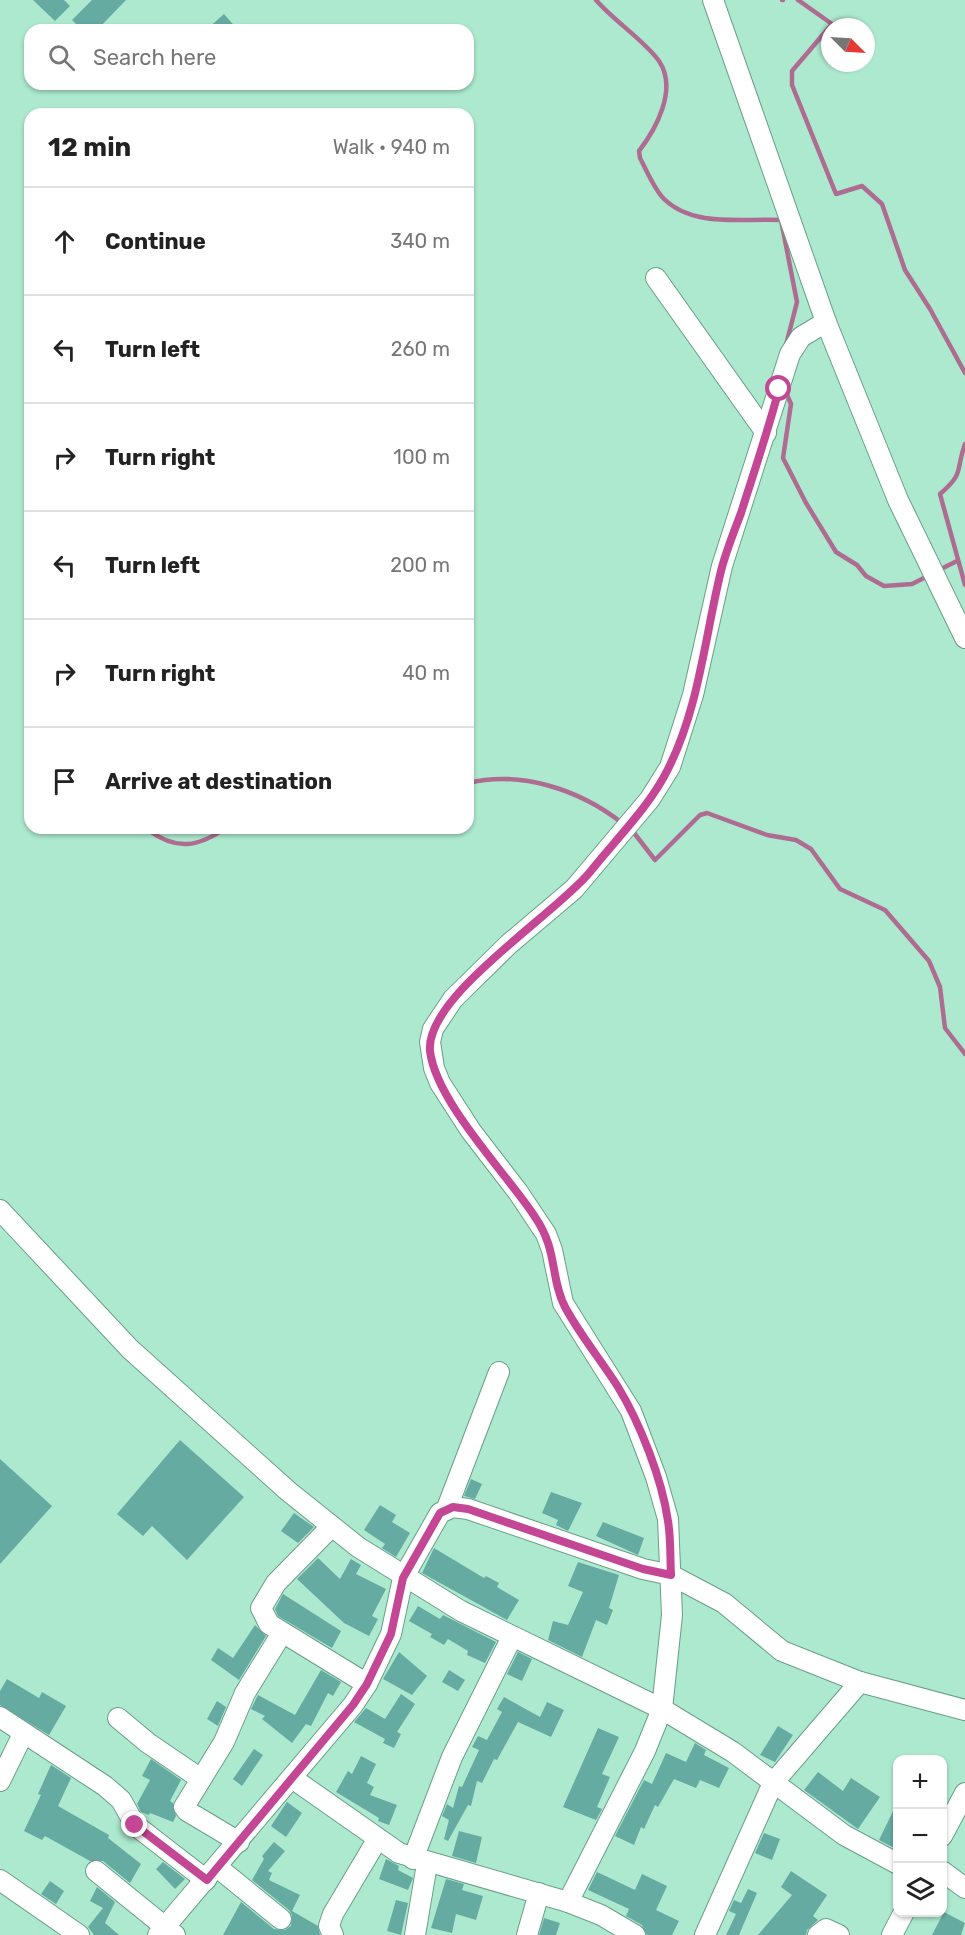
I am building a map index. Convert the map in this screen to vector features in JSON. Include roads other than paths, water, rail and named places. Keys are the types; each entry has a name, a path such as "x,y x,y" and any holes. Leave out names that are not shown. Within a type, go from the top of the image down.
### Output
{"street":[{"path":"713,0 826,322 898,500 965,638"},
{"path":"656,278 766,433"},
{"path":"568,1902 645,1751 662,1709 672,1615 671,1545 666,1510 631,1411 563,1303 552,1250 546,1234 518,1192 471,1131 440,1083 434,1068 430,1042 434,1029 453,999 509,944 574,889 650,799 670,767 693,695 722,567 794,345 809,330 826,322"},
{"path":"0,1210 130,1349 182,1398 331,1527 403,1578 461,1611 662,1709 733,1752 844,1834 895,1863"},
{"path":"447,1509 499,1371"},
{"path":"96,1871 166,1933 212,1874 353,1705 367,1684 391,1634 403,1578 440,1513 447,1509 468,1509 643,1569 671,1575 724,1603 782,1651 860,1682 965,1710"},
{"path":"331,1527 276,1583 261,1608 264,1619 282,1633 367,1684"},
{"path":"239,1842 185,1808 224,1742 245,1693 282,1633"},
{"path":"415,1935 420,1861 452,1757 512,1637"},
{"path":"705,1935 773,1783 860,1682"},
{"path":"0,1717 105,1786 121,1800 135,1825 281,1919"},
{"path":"118,1718 148,1743 201,1779"},
{"path":"0,1781 23,1734"},
{"path":"292,1778 377,1840 420,1861 568,1902 600,1915 635,1935"},
{"path":"947,1827 965,1793"},
{"path":"333,1935 329,1926 333,1914 377,1840"},
{"path":"947,1875 965,1888"},
{"path":"0,1880 79,1935"},
{"path":"527,1935 539,1893"},
{"path":"892,1935 901,1917"},
{"path":"818,1935 826,1929 839,1935"}],"waterway":[{"path":"596,0 653,53 664,72 666,96 658,120 639,151 640,158 660,195 676,208 704,218 781,220 797,302 786,345"},
{"path":"798,0 832,24 792,71 792,85 836,194 862,186 882,204 905,270 930,309 965,373"},
{"path":"785,390 791,404 783,458 806,503 836,552 857,565 866,576 884,586 912,584 930,575"},
{"path":"965,444 956,476 940,494 965,585"},
{"path":"937,571 957,561"},
{"path":"474,782 509,779 549,786 588,801 622,823"},
{"path":"631,829 655,860 700,815 707,813 767,835 796,840 811,849 840,889 885,910 929,961 940,987 945,1028 965,1054"},
{"path":"154,834 178,844 197,843 216,834"}]}
